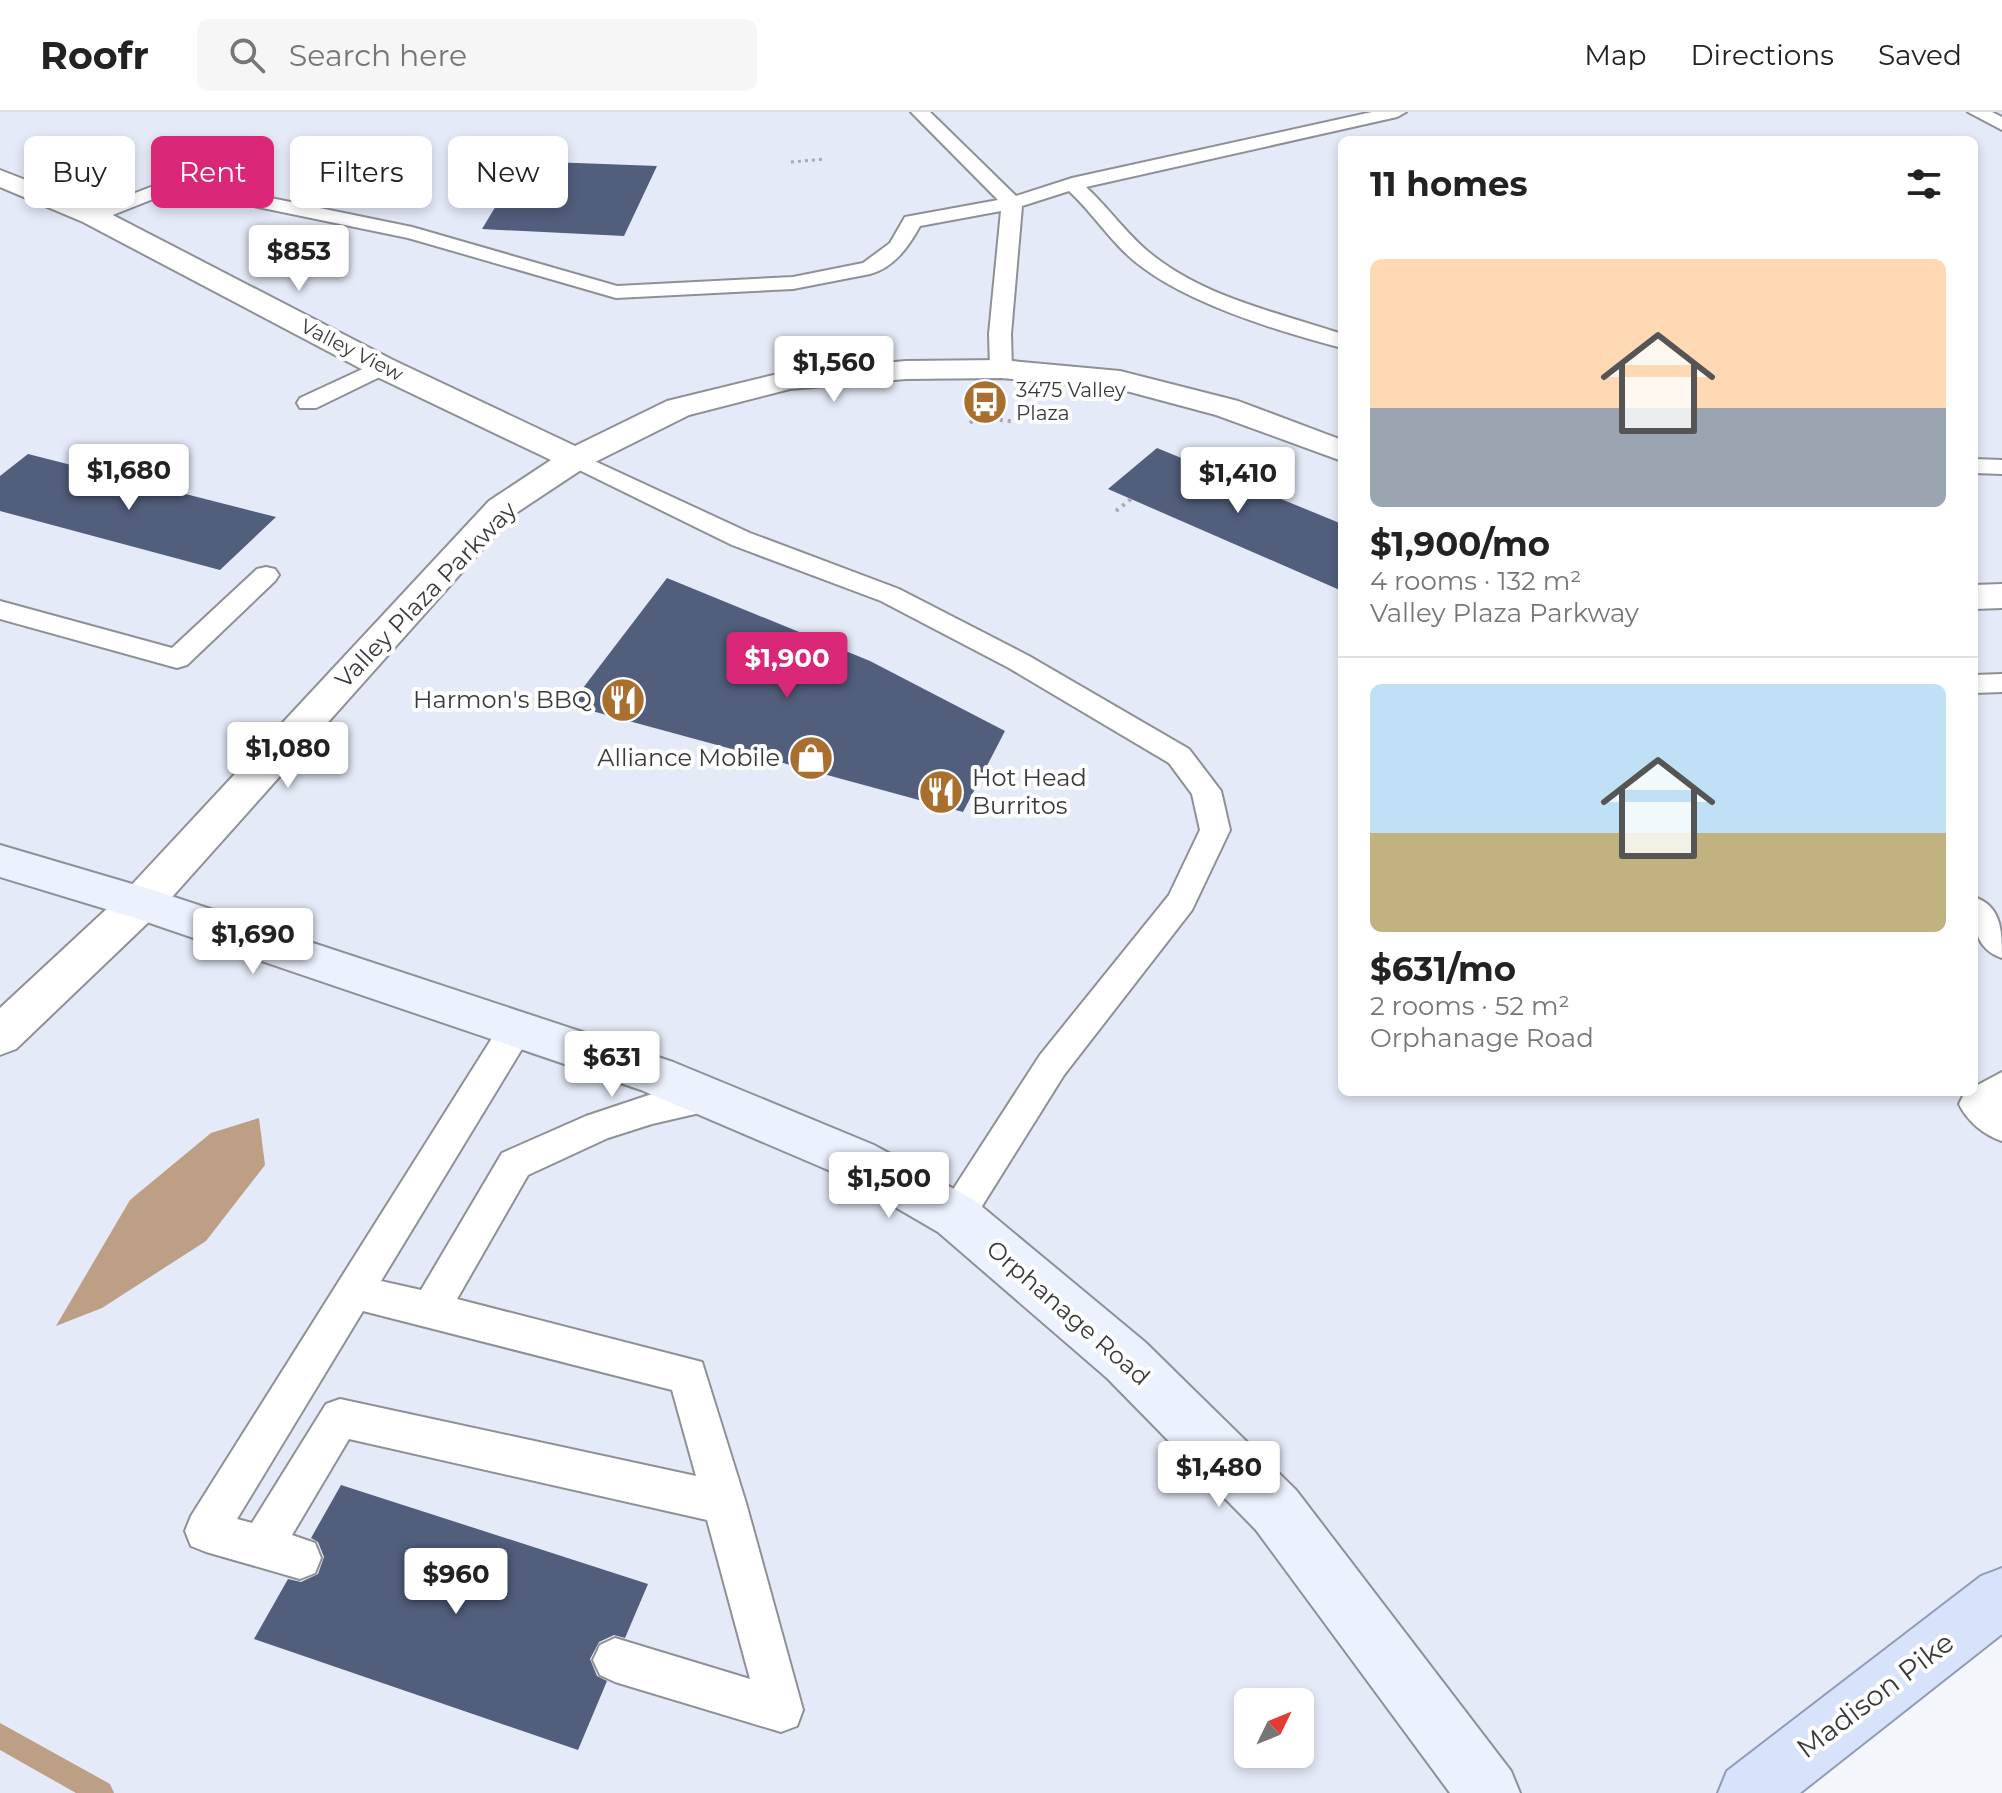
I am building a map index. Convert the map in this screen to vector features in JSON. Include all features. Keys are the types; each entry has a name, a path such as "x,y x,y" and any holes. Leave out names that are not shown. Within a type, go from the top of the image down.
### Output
{"main road":[{"name":"Orphanage Road","path":"0,861 141,903 656,1076 857,1160 956,1216 1126,1360 1276,1510 1489,1793"},
{"name":"Madison Pike","path":"1749,1793 2002,1597"}],"street":[{"name":"Valley View","path":"0,178 93,216 382,367 575,459"},
{"name":"Valley Plaza Parkway","path":"0,1036 141,903 501,508 575,459 678,408 790,380 906,370 1001,369 1120,380 1227,408 1338,450"},
{"path":"1978,597 2002,596"}],"lane":[{"path":"920,112 1012,203"},
{"path":"93,216 174,184 412,233 616,292 793,283 870,268 898,247 912,221 1012,203 1072,184 1256,146 1397,112"},
{"path":"1977,112 2002,124"},
{"path":"1072,184 1091,200 1147,263 1227,301 1338,340"},
{"path":"1001,369 1000,334 1012,203"},
{"path":"308,403 382,367"},
{"path":"575,459 741,539 890,595 1019,662 1179,756 1206,791 1215,830 1181,902 1052,1065 956,1216"},
{"path":"1978,466 2002,467"},
{"path":"0,610 177,659 266,575"},
{"path":"1978,664 2002,663"},
{"path":"1978,684 2002,683"},
{"path":"1978,914 2002,945"},
{"path":"300,1558 206,1531 357,1292 516,1029"},
{"path":"2002,1086 1976,1104 2002,1126"},
{"path":"430,1310 515,1164 598,1127 652,1109 709,1098"},
{"path":"357,1292 688,1375 781,1710 615,1660"},
{"path":"261,1547 340,1418 725,1503"}],"path":[{"path":"791,162 825,159"},
{"path":"970,423 978,417 1017,422 1026,410"},
{"path":"1116,511 1131,499"}],"shaded area":[{"path":"0,112 2002,112 2002,1597 1749,1793 0,1793"},
{"path":"259,1118 265,1165 206,1241 102,1308 56,1326 130,1200 211,1133"}],"building":[{"path":"568,163 657,166 624,236 482,229 495,208 568,208"},
{"path":"1157,448 1338,522 1338,589 1108,489"},
{"path":"28,454 276,517 220,570 0,511 0,476"},
{"path":"667,578 870,661 1005,731 963,812 570,705"},
{"path":"341,1485 648,1584 625,1638 614,1635 599,1642 590,1659 597,1676 607,1681 578,1750 254,1639 288,1579 301,1582 318,1574 324,1557 318,1542 311,1538"}],"waterway":[{"path":"0,1736 101,1793"}],"place":[{"name":"3475 Valley Plaza","path":"985,402"},
{"name":"Harmon's BBQ","path":"623,700"},
{"name":"Alliance Mobile","path":"811,758"},
{"name":"Hot Head Burritos","path":"941,792"}]}
